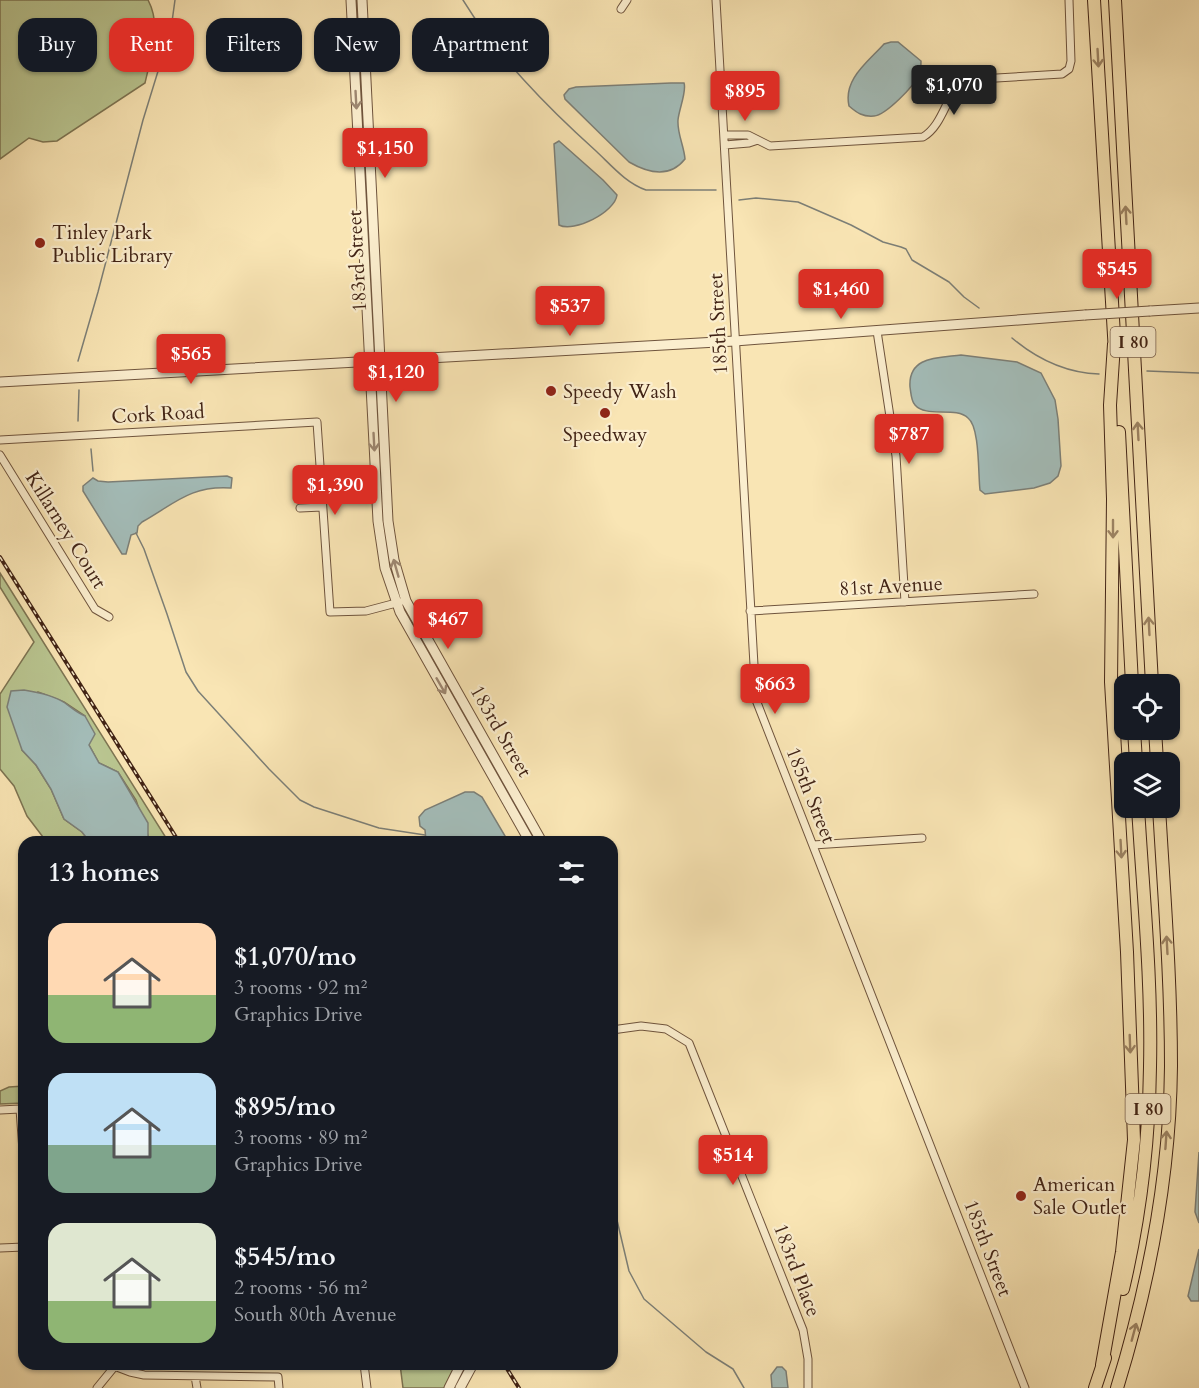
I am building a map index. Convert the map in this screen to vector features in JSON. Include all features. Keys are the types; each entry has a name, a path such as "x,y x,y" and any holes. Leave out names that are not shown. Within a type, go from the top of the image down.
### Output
{"highway":[{"name":"I 80","path":"1094,0 1131,674"},
{"name":"I 80","path":"1115,0 1151,674"},
{"path":"1102,1365 1122,1252 1134,1140 1127,952 1111,682 1113,499 1110,405 1114,344"},
{"name":"I 80","path":"1095,1388 1114,1326 1131,1254 1145,1146 1150,1067 1149,994 1139,818"},
{"name":"I 80","path":"1117,1388 1135,1331 1152,1257 1166,1148 1171,1057 1160,818"}],"street":[{"name":"183rd Street","path":"351,0 379,530 385,568 417,643 527,836"},
{"name":"183rd Street","path":"362,0 388,521 401,602 538,836"},
{"path":"621,9 627,0"},
{"name":"185th Street","path":"716,0 756,700 1025,1388"},
{"path":"724,135 748,135 770,146 923,137 932,132 954,88 962,80 1062,74 1069,69 1071,61 1069,0"},
{"path":"725,145 758,140"},
{"path":"0,382 735,341 1199,308"},
{"path":"877,331 896,456 905,602"},
{"name":"Cork Road","path":"0,440 317,422 322,507"},
{"name":"Killarney Court","path":"0,455 95,609 109,617"},
{"path":"300,508 322,507 330,612 366,611 401,602"},
{"name":"81st Avenue","path":"750,611 1034,594"},
{"path":"813,845 922,838"},
{"name":"183rd Place","path":"618,1029 641,1026 666,1029 689,1043 803,1330 808,1359 808,1388"},
{"path":"0,1110 18,1109"},
{"path":"0,1248 18,1247"},
{"path":"97,1388 109,1370"},
{"path":"128,1370 144,1375 278,1377 279,1388"},
{"path":"365,1370 367,1388"},
{"path":"449,1388 457,1370"},
{"path":"460,1388 470,1370"},
{"path":"195,1376 197,1388"}],"green space":[{"path":"0,0 148,0 154,18 109,18 109,72 147,72 145,83 57,141 43,142 29,138 0,159"},
{"path":"0,573 165,836 148,836 136,800 118,772 99,763 89,745 85,716 64,702 38,692 22,750 36,765 51,789 64,819 85,836 42,836 27,816 14,786 0,769 0,694 34,642 0,587"},
{"path":"18,1086 18,1103 0,1104 0,1091"},
{"path":"401,1370 453,1370 445,1388 403,1388"}],"water":[{"path":"898,42 921,61 919,75 906,93 885,111 874,116 860,114 849,106 848,96 853,79 884,44"},
{"path":"684,83 685,86 678,125 685,159 673,169 659,172 644,169 629,162 565,99 564,95 569,89 576,87"},
{"path":"559,141 617,195 615,201 602,214 583,224 566,227 559,225 554,144"},
{"path":"961,355 1017,362 1041,373 1055,400 1058,419 1061,466 1058,476 1050,483 1034,488 985,494 980,490 977,441 972,423 963,415 926,411 914,403 910,387 914,369 926,360"},
{"path":"227,476 232,478 231,488 217,488 194,493 142,522 138,526 137,533 131,535 126,554 122,554 83,491 83,486 93,478 108,482"},
{"path":"24,690 55,698 85,716 95,734 89,745 99,763 118,772 148,823 148,836 85,836 64,819 51,789 36,765 22,750 7,707 11,691"},
{"path":"465,792 474,792 482,797 505,836 426,836 425,830 420,826 419,817 425,810"},
{"path":"1199,1152 1199,1223 1195,1212"},
{"path":"1199,1249 1199,1301 1191,1301 1188,1296"},
{"path":"777,1367 782,1367 786,1371 788,1388 772,1388 771,1375"}],"waterway":[{"path":"78,361 143,120 171,29 175,0"},
{"path":"463,0 507,61 524,80 626,179 646,190 716,190"},
{"path":"739,200 756,198 798,202 883,242 906,249 912,260 949,282 979,308"},
{"path":"1012,338 1052,364 1075,371 1099,374"},
{"path":"1147,371 1199,373"},
{"path":"78,421 79,390"},
{"path":"91,449 93,471"},
{"path":"136,533 144,549 186,672 198,691 269,769 300,800 314,807 379,828 425,835"},
{"path":"618,1224 629,1271 644,1299 706,1352 733,1369 744,1388"}],"railway":[{"path":"0,557 175,836"},
{"path":"508,1370 519,1388"}],"place":[{"name":"Tinley Park Public Library","path":"40,243"},
{"name":"Speedy Wash","path":"551,391"},
{"name":"Speedway","path":"605,413"},
{"name":"American Sale Outlet","path":"1021,1196"}]}
